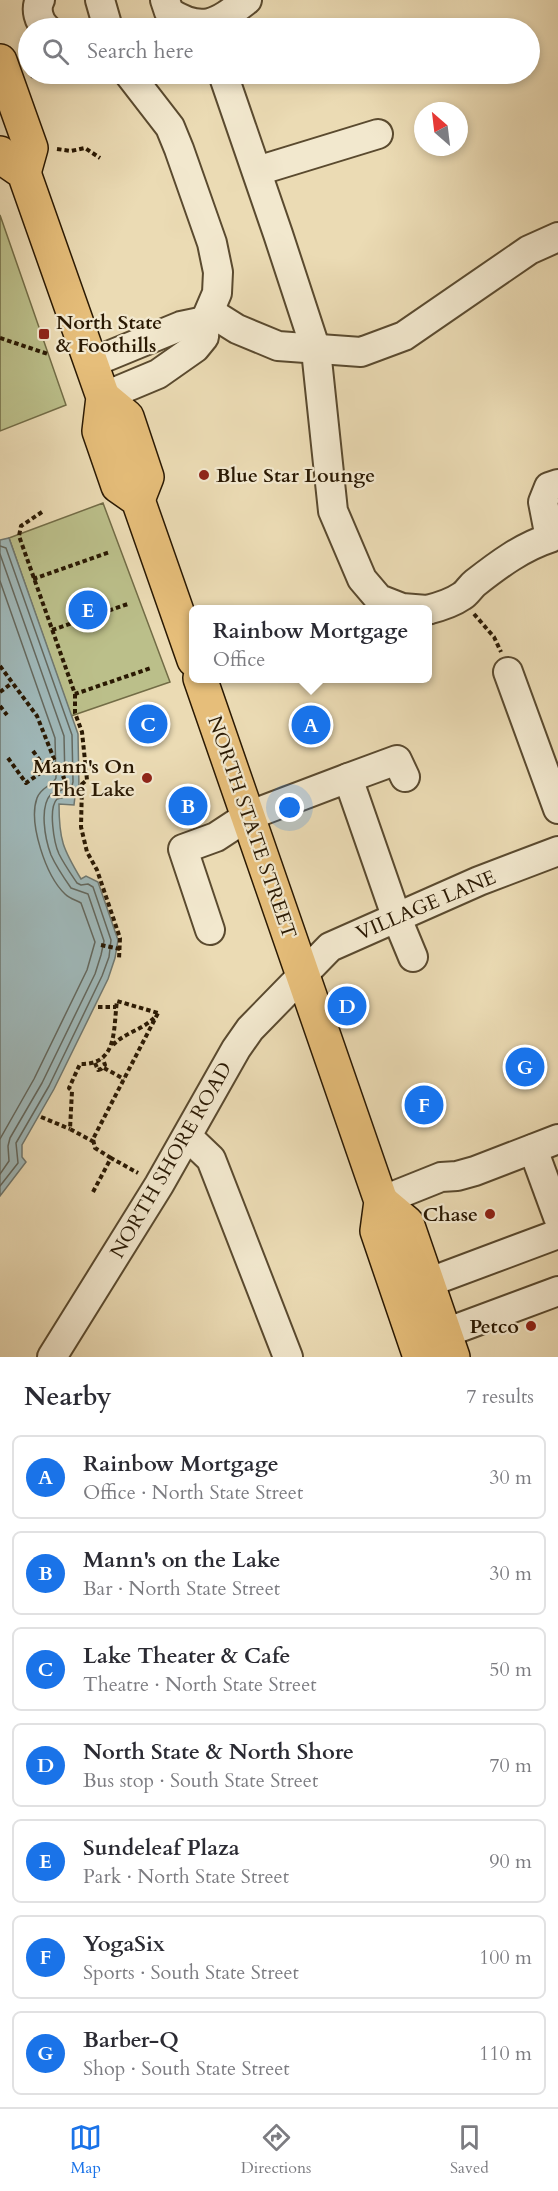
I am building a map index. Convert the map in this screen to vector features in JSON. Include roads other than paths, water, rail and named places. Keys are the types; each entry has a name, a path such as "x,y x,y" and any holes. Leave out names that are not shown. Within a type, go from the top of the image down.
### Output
{"main road":[{"path":"12,68 31,148 12,163 103,397 127,417 147,477 138,500 189,646"},
{"name":"NORTH STATE STREET","path":"202,683 381,1201"},
{"path":"381,1201 406,1223 449,1345"},
{"path":"381,1201 377,1231 420,1357"}],"street":[{"path":"39,18 38,4 40,0"},
{"path":"100,0 105,18"},
{"path":"165,0 168,12 177,18"},
{"path":"221,18 247,0"},
{"path":"103,397 158,374 195,348 204,337 216,293 218,272 212,243 170,128 137,84"},
{"path":"226,84 316,350 333,511 362,579 379,599 394,605"},
{"path":"256,171 378,134"},
{"path":"91,363 208,317 278,346 361,352 404,336 529,250 558,237"},
{"path":"432,608 441,607 463,596 472,585 533,544 554,540 543,502 549,487 558,484"},
{"path":"508,672 558,809"},
{"path":"210,930 183,849 216,837 248,816 398,760 405,777"},
{"path":"348,778 396,916 413,957"},
{"name":"VILLAGE LANE","path":"304,975 330,947 479,881 558,851"},
{"name":"NORTH SHORE ROAD","path":"52,1357 188,1137 236,1049 250,1029 304,975"},
{"path":"188,1137 211,1160 288,1357"},
{"path":"381,1201 441,1177 457,1176 545,1144 558,1217"},
{"path":"427,1283 558,1234"},
{"path":"449,1345 558,1290"}],"water":[{"path":"9,538 78,734 79,788 76,788 74,805 59,804 63,844 81,879 86,876 98,882 118,940 108,979 54,1089 22,1145 22,1157 26,1162 0,1196 0,540"}],"place":[{"name":"North State & Foothills","path":"44,334"},
{"name":"Blue Star Lounge","path":"204,475"},
{"name":"Sundeleaf Plaza","path":"88,610"},
{"name":"Lake Theater & Cafe","path":"148,724"},
{"name":"Rainbow Mortgage","path":"311,725"},
{"name":"Mann's On The Lake","path":"147,778"},
{"name":"Mann's on the Lake","path":"188,806"},
{"name":"North State & North Shore","path":"347,1006"},
{"name":"Barber-Q","path":"525,1067"},
{"name":"YogaSix","path":"424,1105"},
{"name":"Chase","path":"490,1214"},
{"name":"Petco","path":"531,1326"}]}
